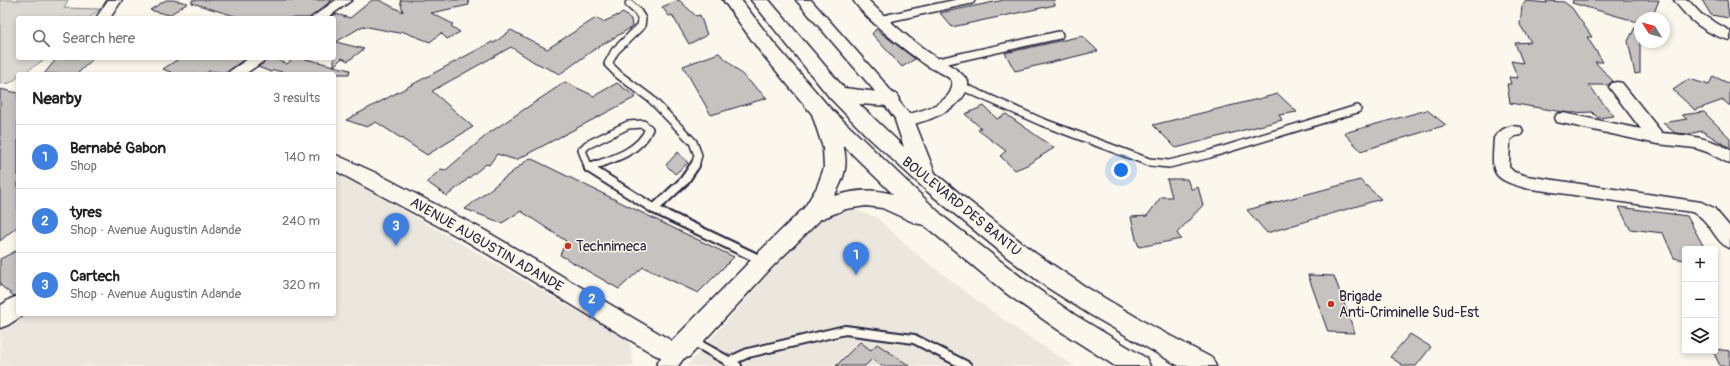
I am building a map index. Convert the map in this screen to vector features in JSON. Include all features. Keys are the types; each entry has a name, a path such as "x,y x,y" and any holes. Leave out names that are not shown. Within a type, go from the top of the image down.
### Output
{"highway":[{"name":"BOULEVARD DES BANTU","path":"732,0 766,46 822,112 937,224 1016,287 1066,322 1137,366"},
{"name":"BOULEVARD DES BANTU","path":"760,0 837,93 874,131 925,178 1038,268 1084,299 1148,338 1203,366"},
{"path":"837,93 857,97 889,99"},
{"path":"811,215 836,167 822,112"},
{"path":"905,120 925,178"},
{"path":"811,215 852,198 866,197 885,200 937,224"}],"street":[{"path":"104,16 114,0"},
{"path":"321,16 345,0"},
{"path":"802,0 889,99 905,120 929,113 953,100 961,86 960,80 954,74 934,63 879,20 860,0"},
{"path":"1681,0 1684,7 1706,24 1730,36"},
{"path":"238,72 256,60"},
{"path":"1617,87 1657,138"},
{"path":"1564,118 1657,138 1705,144 1720,150 1730,158"},
{"path":"1515,131 1511,131 1502,138 1502,168 1508,176 1525,182 1674,204 1689,204 1704,208 1714,218 1730,241"},
{"name":"AVENUE AUGUSTIN ADANDE","path":"336,162 369,178 476,236 664,348 678,352"},
{"path":"678,352 764,261 811,215"},
{"path":"0,318 16,307"}],"lane":[{"path":"879,20 971,0"},
{"path":"629,4 637,11 642,19 641,26 615,51 608,64 611,70 642,91 693,143 698,153 697,162 693,171 686,180 654,209"},
{"path":"934,63 1059,35"},
{"path":"961,86 1049,125 1149,162 1169,164 1210,154 1357,109"},
{"path":"589,168 632,150 647,136 649,129 643,124 628,125 587,145 582,150 589,168 654,209 764,261"},
{"path":"678,352 732,364 748,353 845,330 914,339 967,366"}],"shaded area":[{"path":"0,0 68,0 64,8 100,9 91,16 16,16 16,60 43,60 26,72 16,72 16,78 10,83 0,84"},
{"path":"336,171 629,341 634,366 0,366 0,331 22,316 336,316"},
{"path":"842,210 855,210 876,217 914,252 975,299 1021,332 1074,366 687,366 805,233 819,219"}],"building":[{"path":"166,0 188,3 169,15 150,10"},
{"path":"192,0 332,0 312,16 234,16 192,3"},
{"path":"372,0 379,0 403,12 400,0 468,0 469,5 431,13 453,24 451,26 460,32 447,39 441,33 430,42 401,31 399,33 363,26 336,42 336,16 333,16 336,14 350,18"},
{"path":"679,0 696,16 700,15 707,35 689,44 672,15 669,16 662,7"},
{"path":"1004,0 1054,0 1055,5 952,27 940,13"},
{"path":"1573,0 1659,0 1654,12 1634,12 1634,21 1572,3"},
{"path":"1702,0 1727,0 1729,18 1711,15"},
{"path":"1526,1 1547,3 1546,1 1564,2 1572,8 1592,37 1587,37 1603,62 1595,62 1613,81 1608,85 1588,85 1614,116 1598,118 1592,112 1569,113 1510,103 1507,84 1511,84 1509,77 1518,78 1511,61 1523,63 1515,43 1531,42 1520,25 1522,6"},
{"path":"623,13 631,19 632,27 592,51 560,74 534,62 511,47 432,91 473,127 427,155 376,122 367,127 346,120 492,42 494,43 511,30 547,49 596,18 603,22"},
{"path":"876,29 915,59 902,67 872,34"},
{"path":"1634,30 1634,48 1640,48 1640,73 1635,74 1628,41"},
{"path":"1082,36 1098,51 1015,71 1005,53"},
{"path":"336,42 364,49 348,61 342,58 334,66 334,60 336,60"},
{"path":"719,53 767,98 711,115 683,66"},
{"path":"55,60 92,60 79,72 46,72"},
{"path":"177,60 243,60 227,72 170,72 163,69"},
{"path":"266,60 277,60 287,64 292,60 310,60 350,70 349,74 336,74 336,72 282,72 274,70 271,72 258,67"},
{"path":"1713,76 1730,84 1730,106 1723,100 1695,110 1673,90 1689,79 1709,85"},
{"path":"565,82 594,96 617,83 636,97 516,160 497,154 489,165 486,164 447,196 427,182 441,169 446,170 489,133"},
{"path":"0,89 16,93 16,228 0,241"},
{"path":"1278,94 1297,112 1279,115 1282,120 1176,148 1153,125"},
{"path":"984,106 997,119 1006,114 1054,148 1027,165 1015,170 1000,156 1006,151 978,130 981,128 965,114"},
{"path":"1427,110 1446,125 1361,151 1344,133"},
{"path":"1704,112 1730,138 1730,148 1702,131 1688,134 1675,133 1663,123 1687,119 1682,115"},
{"path":"678,152 688,163 675,174 666,165"},
{"path":"530,158 734,257 698,293 643,267 619,289 560,255 566,241 521,211 502,223 465,209"},
{"path":"1167,179 1187,179 1191,189 1198,187 1203,205 1177,233 1181,239 1139,247 1131,217 1147,216 1161,197 1172,197"},
{"path":"1360,180 1381,199 1267,233 1247,210"},
{"path":"1619,207 1687,216 1703,246 1682,246 1682,259 1674,258 1663,233 1630,229"},
{"path":"16,251 16,296 14,296 0,285 0,259"},
{"name":"Brigade Anti-Criminelle Sud-Est","path":"1308,275 1334,276 1355,333 1328,332"},
{"path":"1410,334 1431,347 1416,366 1404,366 1390,357"},
{"path":"860,342 871,350 877,344 910,366 882,366 872,359 865,366 836,366"},
{"path":"1718,349 1730,351 1730,366 1720,366 1714,354 1718,354"}],"place":[{"name":"Cartech","path":"396,246"},
{"name":"Technimeca","path":"568,246"},
{"name":"Bernabé Gabon","path":"856,275"},
{"name":"Brigade Anti-Criminelle Sud-Est","path":"1331,304"},
{"name":"tyres","path":"592,319"}]}
